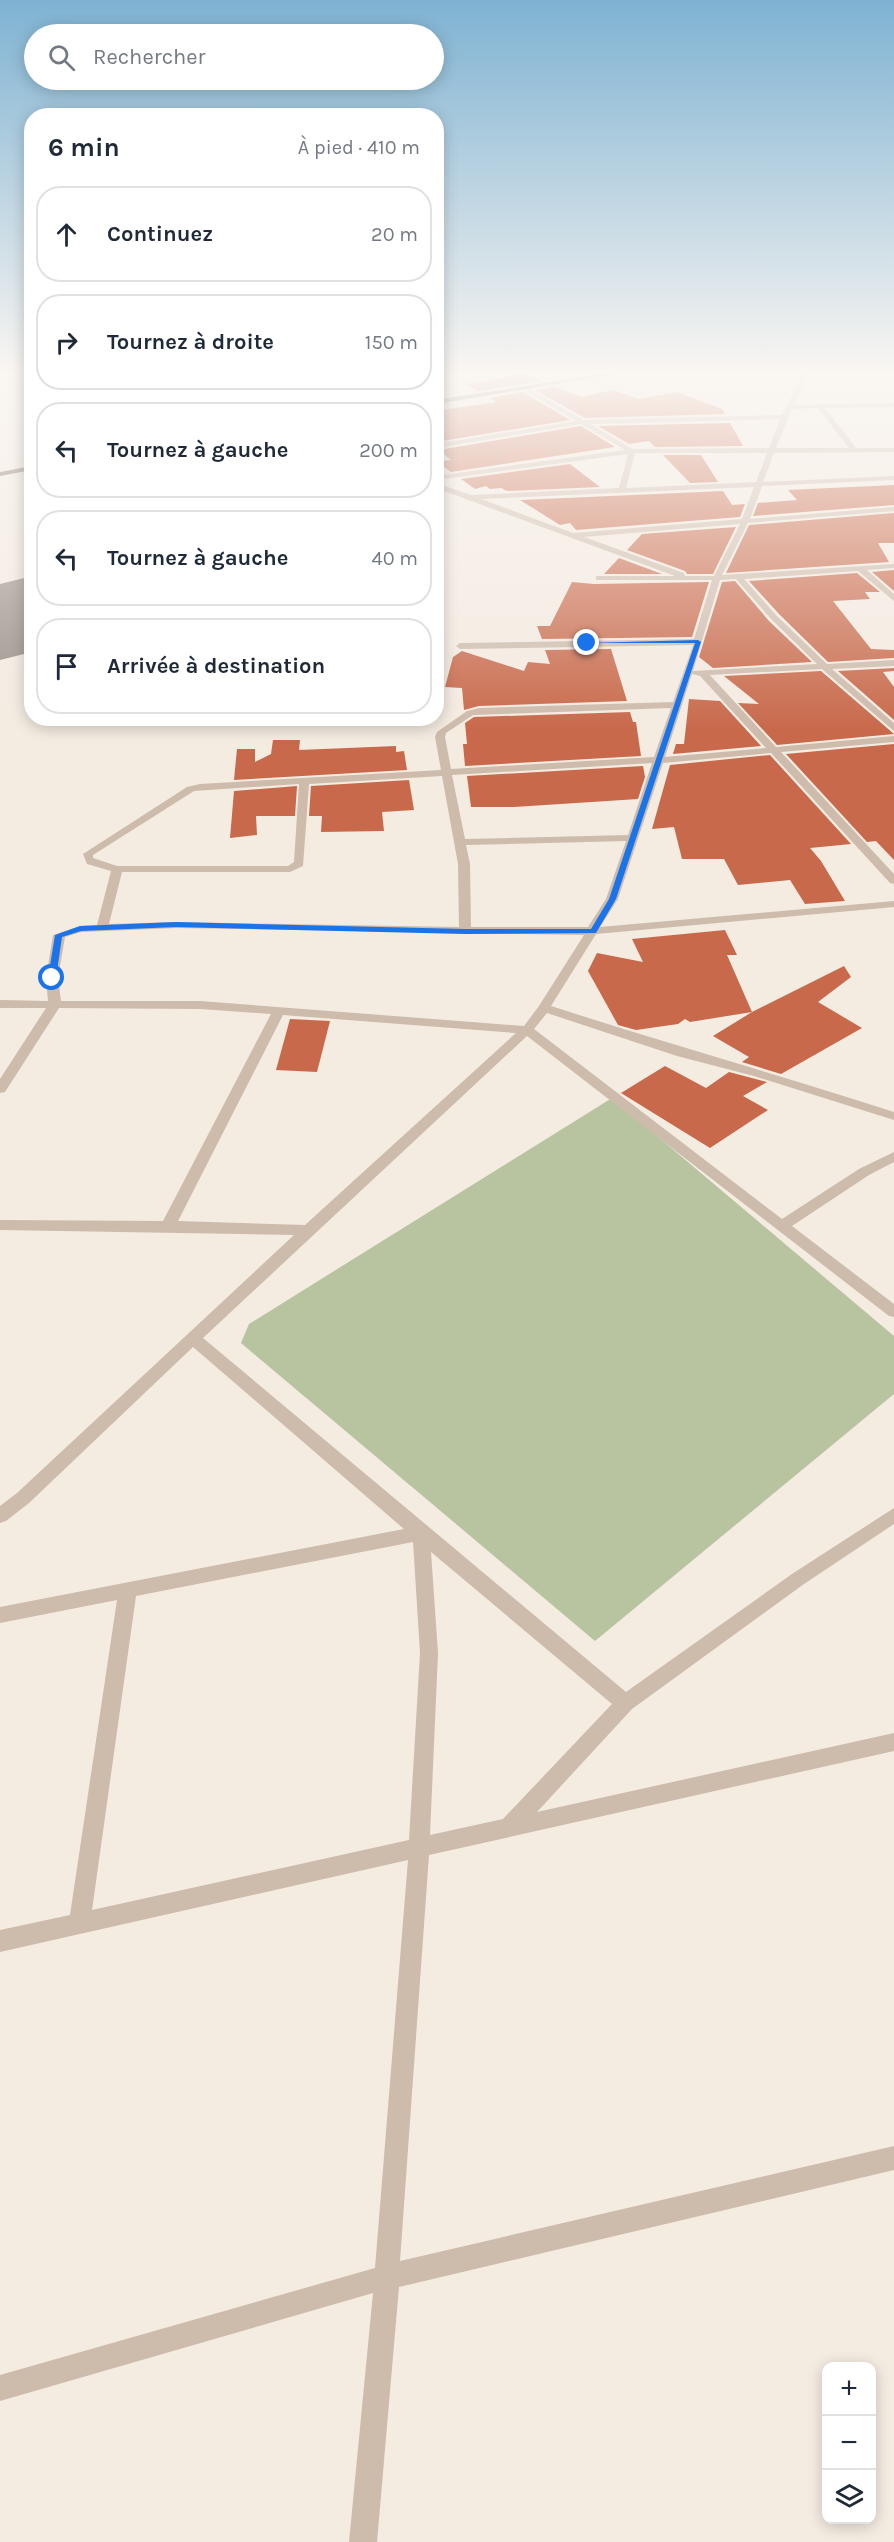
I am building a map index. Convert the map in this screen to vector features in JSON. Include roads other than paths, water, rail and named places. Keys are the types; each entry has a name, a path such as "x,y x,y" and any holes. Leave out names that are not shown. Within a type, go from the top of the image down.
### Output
{"street":[{"path":"460,493 691,578"},
{"path":"473,497 582,493"},
{"path":"0,1516 23,1498 308,1230 527,1030 544,1008 594,932 612,899 660,760 717,578 745,521 755,493"},
{"path":"573,535 894,509"},
{"path":"598,579 717,578 894,566"},
{"path":"861,569 894,598"},
{"path":"738,576 758,601 894,728"},
{"path":"460,646 698,642"},
{"path":"687,674 894,663"},
{"path":"703,673 894,881"},
{"path":"465,932 464,864 449,773 440,737 442,732 470,713 676,705"},
{"path":"303,783 299,864 290,869 117,868 92,862 88,858 88,854 190,789 660,760 894,739"},
{"path":"461,842 633,838"},
{"path":"102,927 117,868"},
{"path":"0,1089 55,1004 52,978 59,935 67,931 102,927 224,925 465,932 594,932 894,904"},
{"path":"0,1004 200,1005 527,1030 894,1312"},
{"path":"544,1008 682,1053 759,1073 894,1116"},
{"path":"168,1226 279,1010"},
{"path":"782,1226 864,1172 894,1156"},
{"path":"0,1225 308,1230"},
{"path":"194,1339 420,1533 625,1703"},
{"path":"510,1826 625,1703 798,1579 894,1515"},
{"path":"0,1615 420,1533"},
{"path":"363,2542 387,2277 419,1846 429,1653 420,1533"},
{"path":"79,1924 128,1590"},
{"path":"0,1941 894,1742"},
{"path":"0,2388 387,2277 894,2158"}]}
